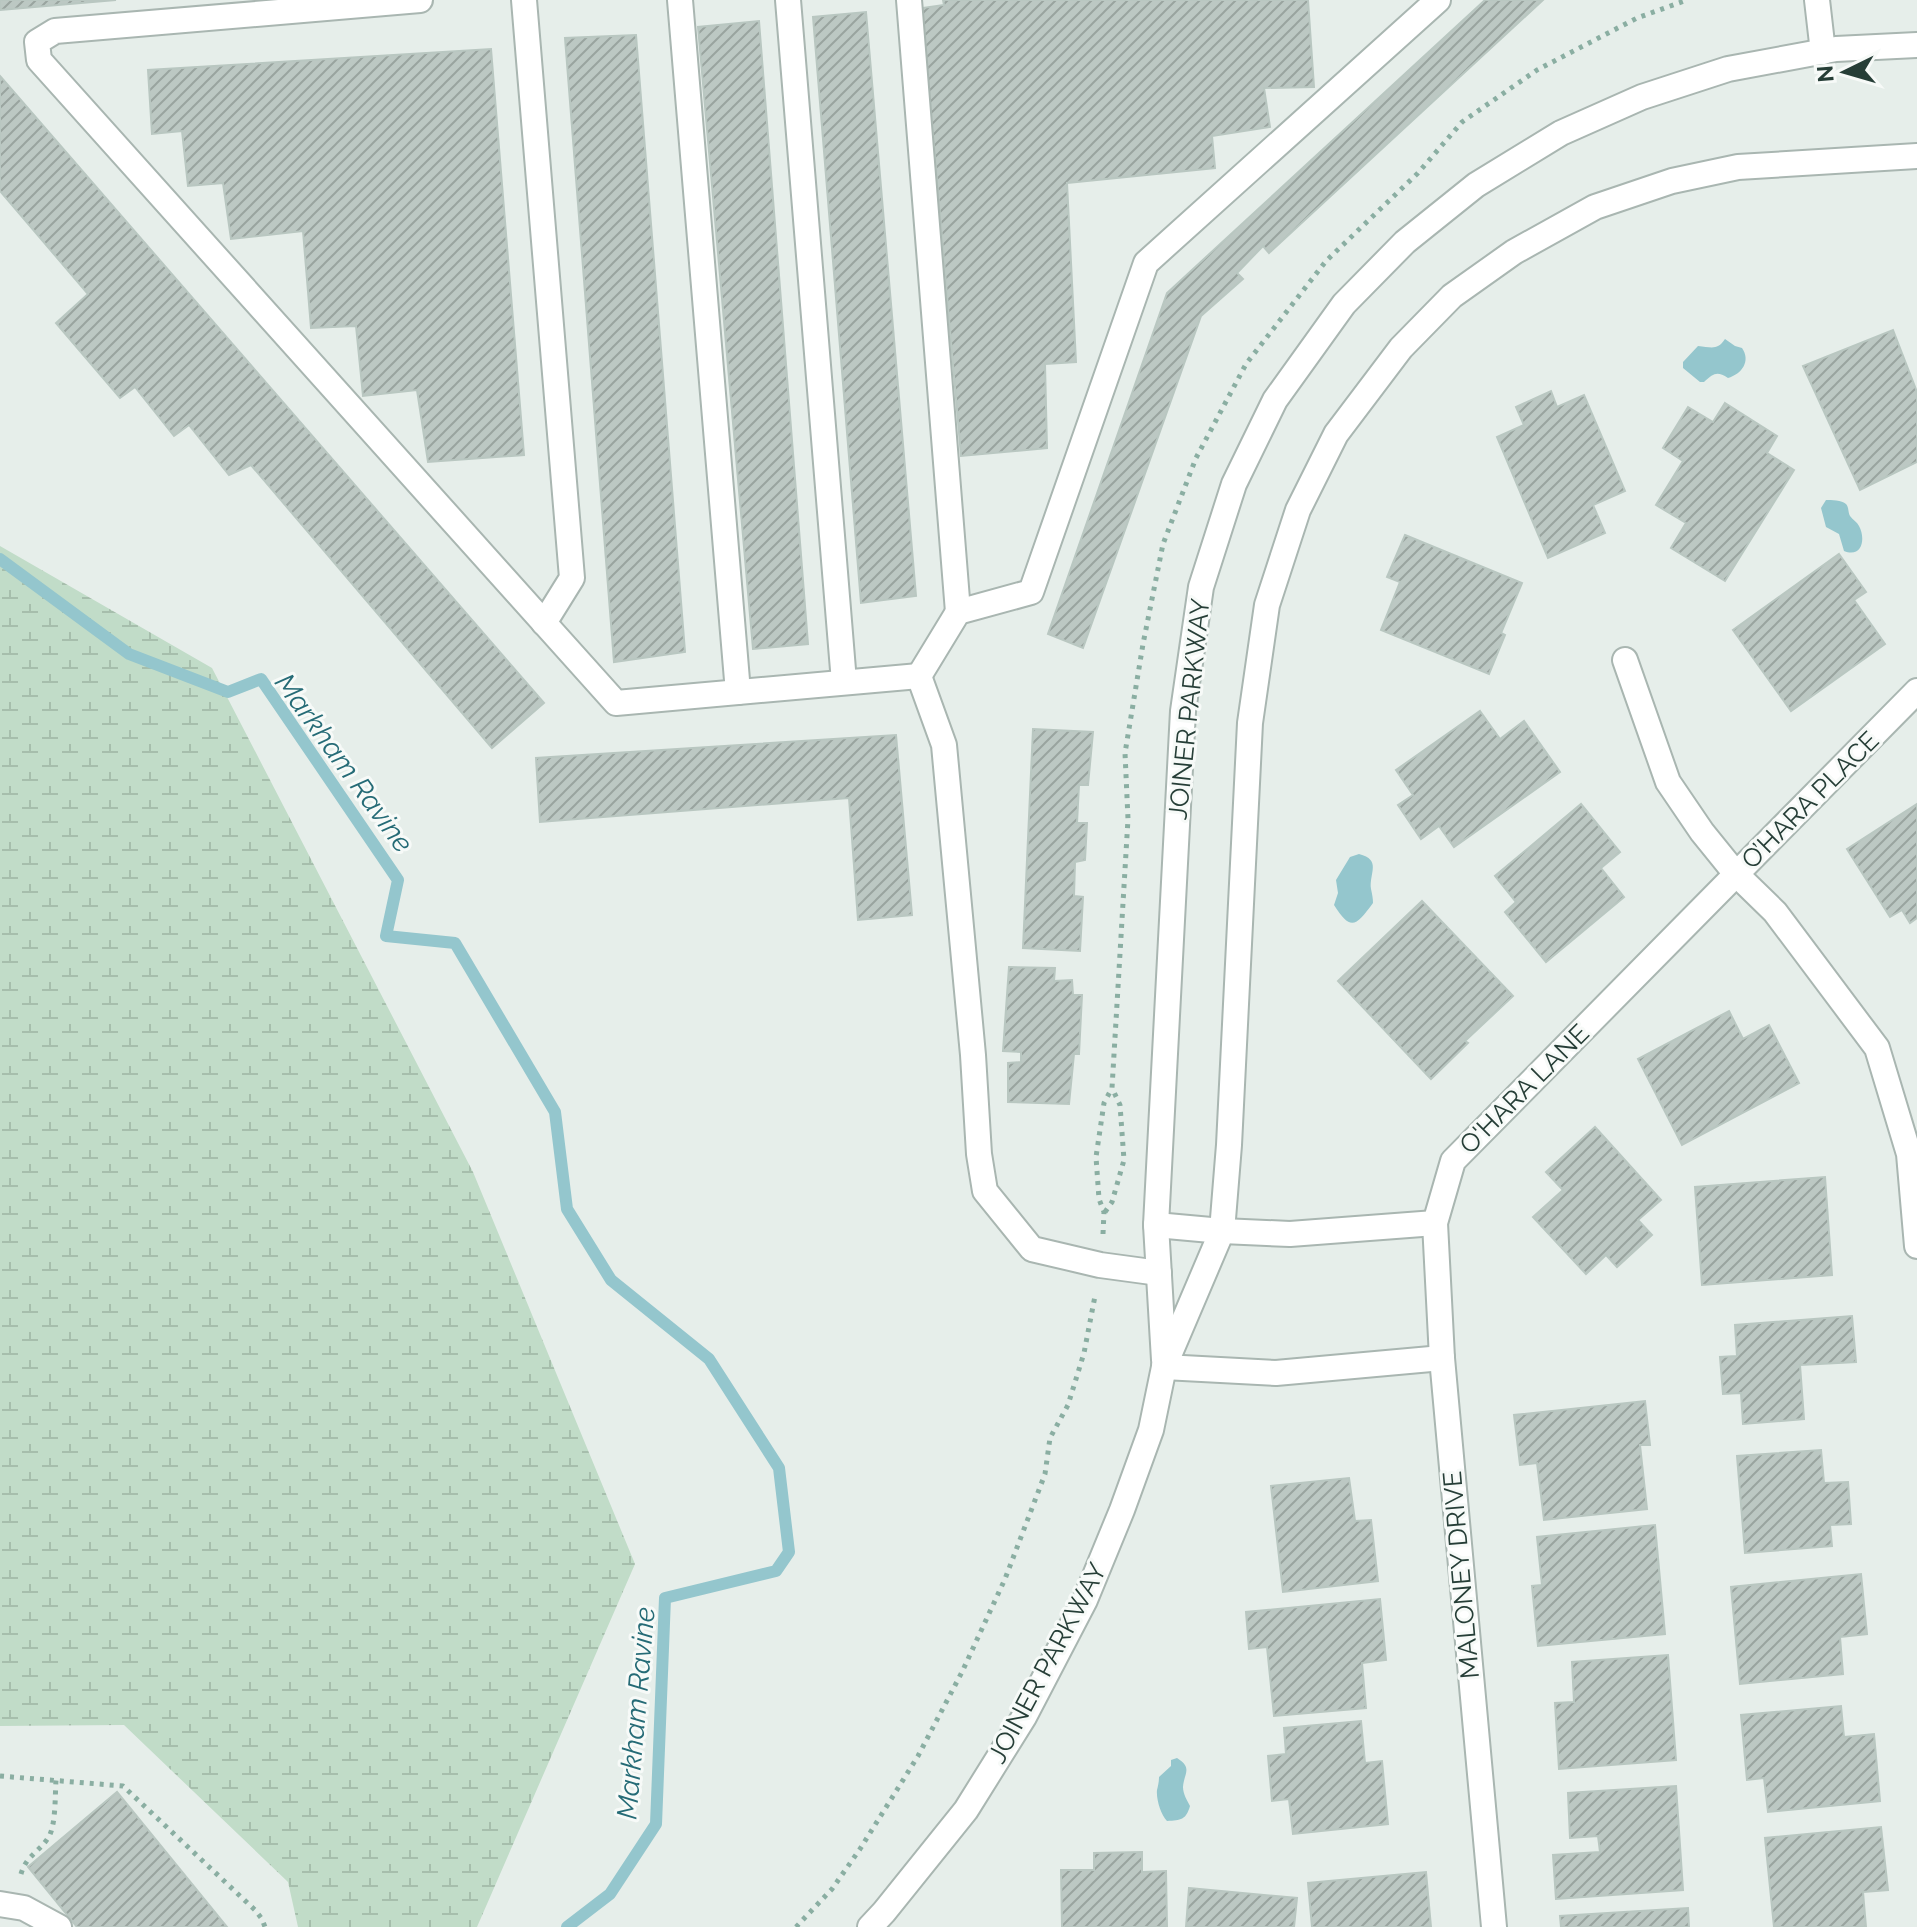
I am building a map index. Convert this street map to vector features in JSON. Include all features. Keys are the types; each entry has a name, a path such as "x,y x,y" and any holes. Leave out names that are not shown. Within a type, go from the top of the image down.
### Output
{"street":[{"path":"420,0 55,31 37,42 39,60 616,703 919,676"},
{"path":"524,0 572,578 544,623"},
{"path":"680,0 738,692"},
{"path":"788,0 844,682"},
{"path":"909,0 958,612 919,676"},
{"path":"958,612 1031,592 1146,263 1438,0"},
{"path":"1817,0 1823,52"},
{"name":"JOINER PARKWAY","path":"1164,1367 1156,1225 1183,711 1201,587 1234,484 1275,400 1344,304 1405,242 1476,185 1561,133 1642,97 1728,69 1836,49 1917,45"},
{"name":"JOINER PARKWAY","path":"870,1927 966,1810 1024,1717 1085,1600 1151,1430 1164,1367 1222,1231 1250,723 1267,605 1298,510 1336,434 1401,348 1452,296 1514,252 1595,207 1672,181 1738,167 1917,156"},
{"path":"1625,660 1668,782 1702,832 1736,874 1775,912 1877,1048 1909,1154 1917,1246"},
{"path":"919,676 944,745 973,1055 979,1154 985,1191 1032,1249 1100,1265 1159,1273"},
{"name":"O’HARA PLACE","path":"1736,874 1917,691"},
{"name":"O'HARA LANE","path":"1435,1223 1453,1161 1736,874"},
{"path":"1156,1225 1290,1234 1435,1223"},
{"name":"MALONEY DRIVE","path":"1435,1223 1442,1358 1494,1927"},
{"path":"1164,1367 1276,1373 1442,1358"},
{"path":"7,1905 24,1908 59,1927"}],"path":[{"path":"796,1927 832,1889 918,1756 962,1672 1005,1579 1045,1474 1050,1438 1068,1405 1084,1353 1100,1265 1104,1212 1099,1199 1096,1157 1104,1103 1112,1088 1120,1105 1124,1160 1112,1202 1104,1212"},
{"path":"0,1776 123,1786 255,1910 265,1927"},
{"path":"7,1905 22,1868 48,1838 52,1828 56,1780"}],"green space":[{"path":"0,546 212,668 473,1172 635,1564 477,1927 298,1927 288,1882 124,1725 0,1726"}],"water":[{"path":"1725,339 1745,353 1744,366 1737,373 1728,378 1716,374 1700,382 1683,368 1683,362 1698,346 1716,347"},
{"path":"1826,500 1839,501 1848,507 1850,516 1861,531 1859,550 1844,551 1839,534 1826,527 1821,508"},
{"path":"1359,854 1372,863 1373,903 1354,923 1345,919 1334,905 1338,893 1336,880 1350,857"},
{"path":"1177,1758 1186,1768 1183,1790 1190,1806 1182,1818 1167,1821 1157,1798 1159,1777 1171,1766 1171,1760"}],"building":[{"path":"0,0 116,0 0,10"},
{"path":"943,0 1308,0 1314,87 1264,88 1270,127 1212,136 1215,168 1067,183 1076,362 1045,364 1047,448 961,456 922,8 944,5"},
{"path":"1485,0 1543,0 1269,253 1263,246 1237,273 1243,279 1201,316 1083,648 1048,634 1167,293"},
{"path":"866,12 916,596 861,603 813,17"},
{"path":"759,21 808,644 753,649 698,27"},
{"path":"636,35 685,652 614,662 565,38"},
{"path":"491,49 524,455 428,462 417,390 363,396 356,326 311,328 303,231 231,239 223,183 188,186 182,131 152,134 148,70"},
{"path":"0,76 544,703 492,748 251,465 229,475 189,425 174,436 135,387 120,398 56,323 88,294 0,191"},
{"path":"1893,330 1917,392 1917,462 1860,490 1803,366"},
{"path":"1551,391 1557,407 1584,395 1625,491 1593,505 1605,533 1548,558 1497,437 1524,425 1516,407"},
{"path":"1725,403 1777,436 1767,453 1794,470 1725,581 1671,548 1686,523 1656,505 1683,461 1663,448 1688,407 1713,422"},
{"path":"1405,535 1522,583 1501,633 1505,635 1489,674 1381,630 1400,582 1387,577"},
{"path":"1839,554 1866,592 1854,600 1885,644 1791,711 1733,630"},
{"path":"1480,711 1500,739 1524,721 1560,772 1454,847 1439,826 1421,839 1398,805 1413,795 1396,770"},
{"path":"1033,729 1093,732 1088,785 1079,785 1077,823 1087,823 1085,860 1075,862 1074,896 1083,897 1080,951 1023,948"},
{"path":"896,735 912,915 858,920 849,798 540,822 536,758"},
{"path":"1581,804 1620,852 1601,868 1624,897 1546,962 1505,912 1516,902 1495,876"},
{"path":"1917,804 1917,918 1910,923 1902,910 1890,917 1847,849"},
{"path":"1422,901 1513,996 1465,1041 1468,1043 1431,1079 1338,981"},
{"path":"1009,967 1055,968 1054,981 1072,980 1073,995 1082,995 1079,1054 1074,1054 1069,1104 1008,1102 1008,1063 1021,1062 1021,1052 1003,1051"},
{"path":"1729,1011 1743,1039 1769,1025 1799,1083 1682,1145 1638,1059"},
{"path":"1595,1127 1661,1200 1638,1220 1652,1235 1617,1267 1606,1255 1586,1274 1533,1217 1563,1190 1546,1172"},
{"path":"1825,1177 1832,1275 1702,1285 1695,1187"},
{"path":"1852,1316 1856,1362 1800,1365 1804,1419 1743,1424 1741,1393 1723,1394 1720,1357 1737,1356 1735,1325"},
{"path":"1645,1401 1650,1445 1640,1445 1647,1509 1544,1520 1537,1463 1520,1465 1514,1415"},
{"path":"1821,1450 1824,1483 1848,1482 1851,1524 1830,1525 1832,1546 1745,1553 1737,1456"},
{"path":"1349,1478 1355,1521 1371,1520 1378,1581 1283,1592 1271,1486"},
{"path":"1655,1525 1665,1634 1538,1646 1532,1586 1542,1585 1537,1537"},
{"path":"1861,1574 1867,1634 1840,1637 1843,1674 1740,1684 1731,1587"},
{"path":"1380,1599 1386,1660 1362,1663 1366,1708 1274,1716 1267,1647 1249,1649 1246,1612"},
{"path":"1668,1655 1676,1760 1559,1769 1555,1703 1574,1702 1572,1662"},
{"path":"1841,1706 1844,1737 1874,1734 1880,1801 1768,1812 1764,1778 1747,1780 1741,1715"},
{"path":"1361,1721 1365,1763 1382,1761 1388,1824 1293,1834 1289,1799 1272,1801 1268,1756 1286,1754 1284,1728"},
{"path":"1676,1786 1683,1890 1556,1899 1553,1855 1600,1852 1598,1836 1570,1838 1568,1793"},
{"path":"117,1792 227,1927 77,1927 28,1867"},
{"path":"1881,1827 1888,1890 1863,1892 1866,1927 1774,1927 1765,1838"},
{"path":"1142,1852 1142,1872 1166,1871 1167,1927 1062,1927 1061,1870 1094,1870 1094,1853"},
{"path":"1426,1872 1431,1927 1312,1927 1308,1883"},
{"path":"1189,1888 1297,1898 1294,1927 1186,1927"},
{"path":"1688,1908 1689,1927 1561,1927 1560,1916"}],"waterway":[{"name":"Markham Ravine","path":"0,559 129,654 228,692 261,679 398,880 386,936 455,943 555,1112 567,1209 611,1280 709,1359 779,1468 789,1552 776,1571 665,1598 656,1824 610,1894 567,1927"}]}
